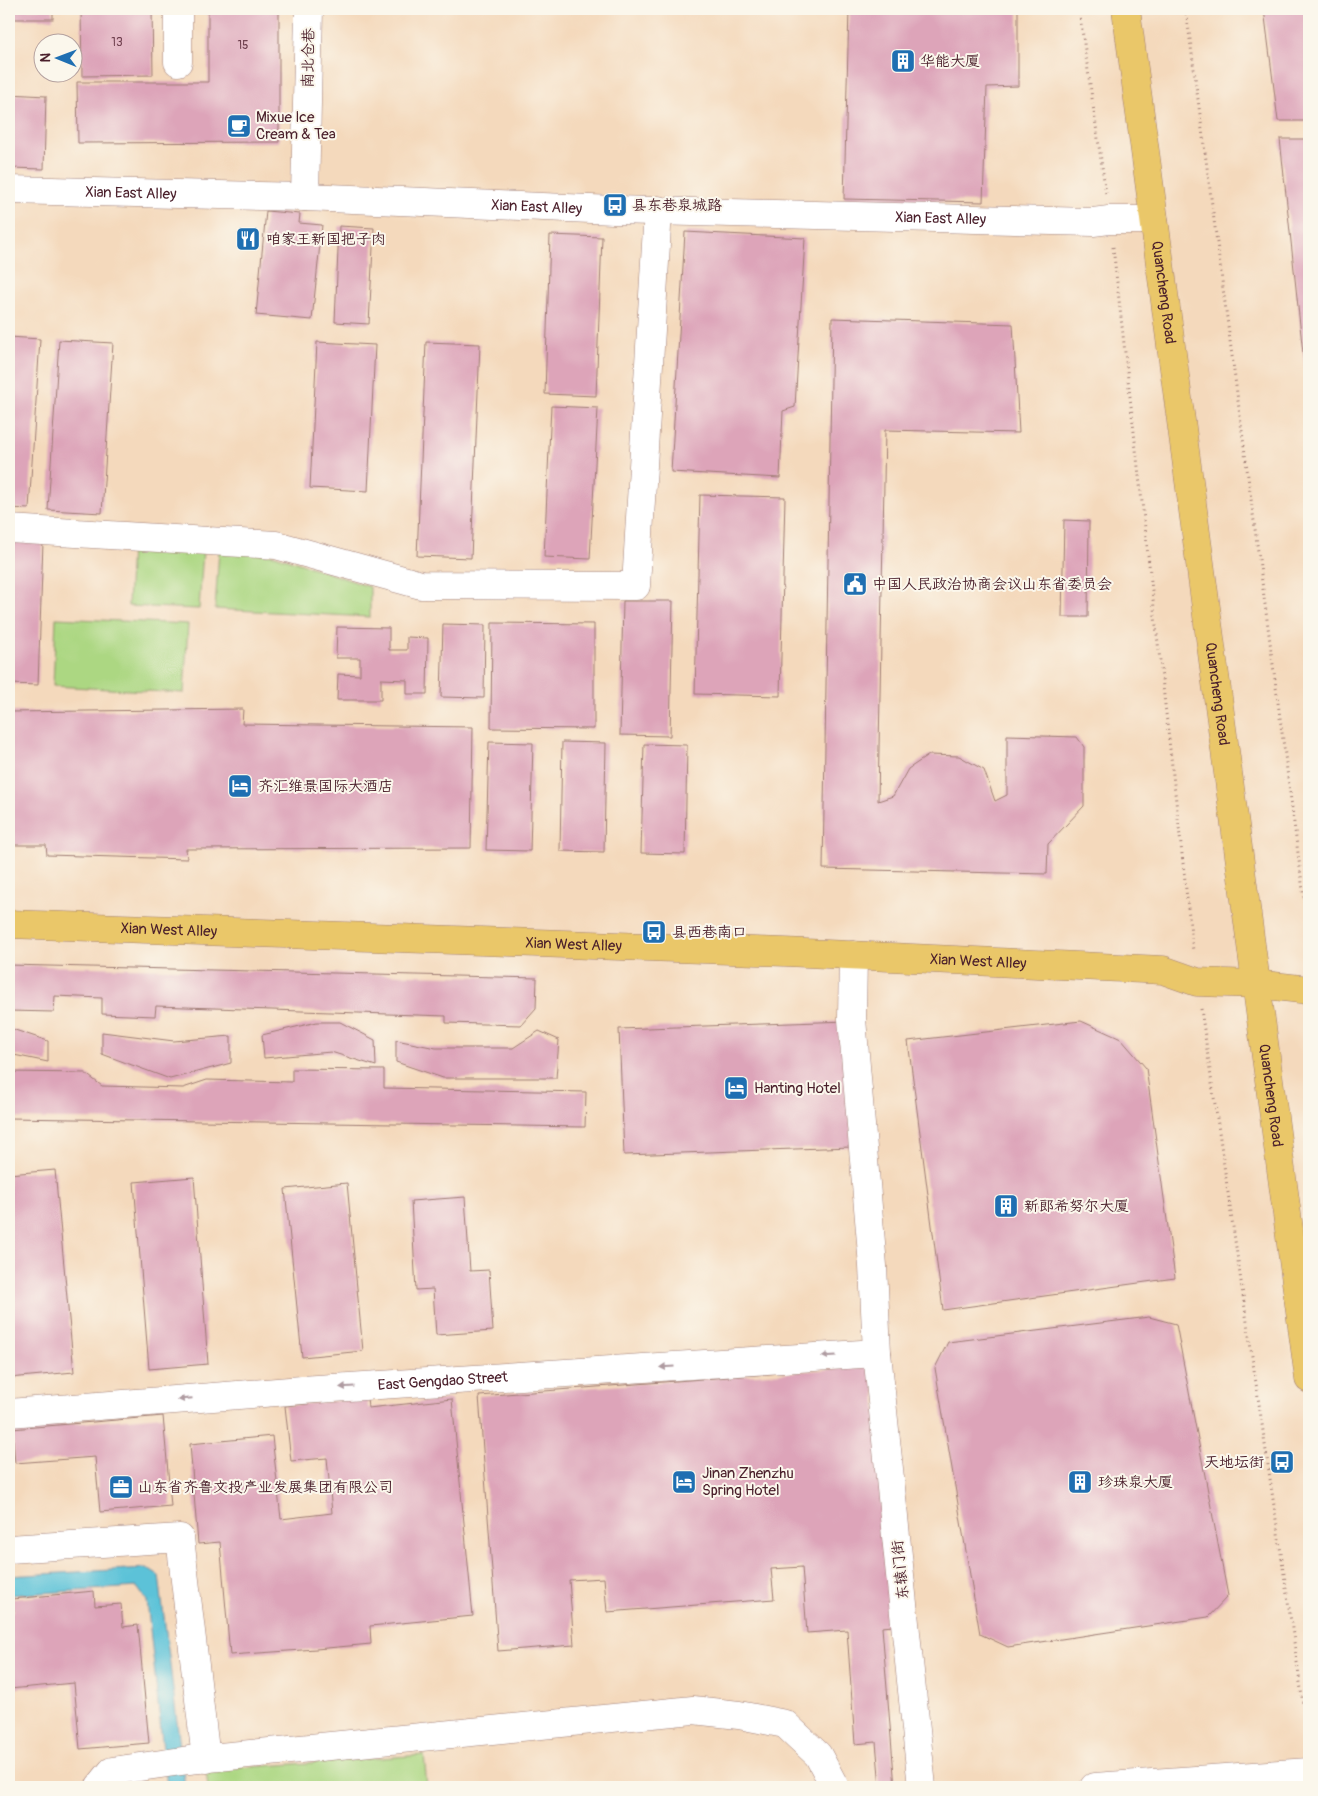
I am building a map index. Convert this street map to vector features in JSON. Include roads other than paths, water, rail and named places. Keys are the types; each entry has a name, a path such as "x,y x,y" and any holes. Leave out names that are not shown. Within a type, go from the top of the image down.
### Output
{"main road":[{"name":"Quancheng Road","path":"1126,9 1309,1379"},
{"name":"Xian West Alley","path":"9,924 853,955 1163,970 1197,982 1256,984 1309,990"}],"street":[{"path":"178,9 178,62"},
{"name":"南北仓巷","path":"305,197 309,9"},
{"name":"Xian East Alley","path":"9,190 305,197 658,210 1093,222 1154,220"},
{"path":"9,529 276,545 421,585 636,586 658,210"},
{"name":"东辕门街","path":"853,955 852,1019 872,1266 877,1353 922,1787"},
{"name":"East Gengdao Street","path":"9,1413 302,1390 877,1353"},
{"path":"9,1549 180,1538 198,1759"},
{"path":"106,1779 198,1759 693,1710 739,1715 785,1724 818,1755 835,1787"},
{"path":"1094,1787 1309,1772"}],"water":[{"path":"146,1568 159,1576 185,1787 167,1787 147,1601 137,1587 9,1595 9,1576"}],"place":[{"name":"华能大厦","path":"903,61"},
{"name":"Mixue Ice Cream & Tea","path":"239,126"},
{"name":"县东巷泉城路","path":"615,205"},
{"name":"咱家王新国把子肉","path":"248,239"},
{"name":"中国人民政治协商会议山东省委员会","path":"855,584"},
{"name":"齐汇维景国际大酒店","path":"240,786"},
{"name":"县西巷南口","path":"654,932"},
{"name":"Hanting Hotel","path":"736,1088"},
{"name":"新郎希努尔大厦","path":"1006,1206"},
{"name":"天地坛街","path":"1282,1462"},
{"name":"Jinan Zhenzhu Spring Hotel","path":"684,1482"},
{"name":"珍珠泉大厦","path":"1080,1482"},
{"name":"山东省齐鲁文投产业发展集团有限公司","path":"121,1487"}]}
